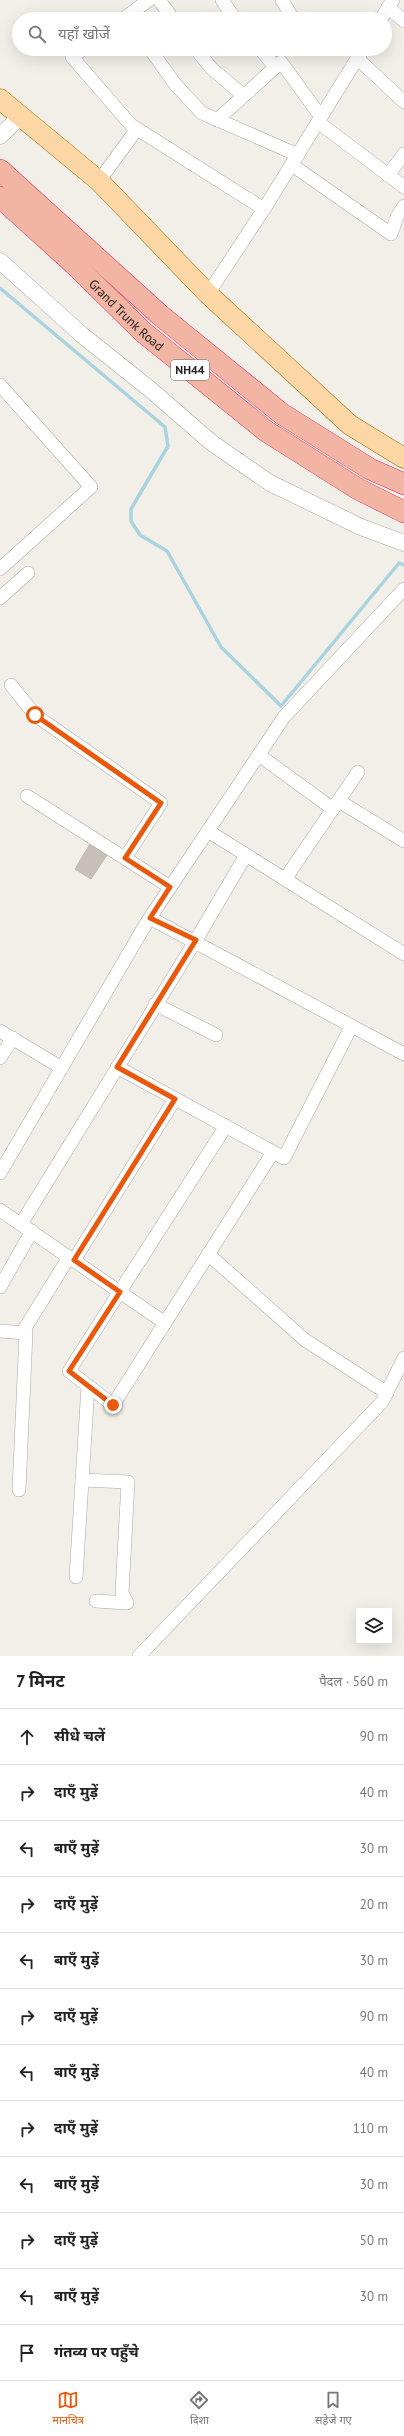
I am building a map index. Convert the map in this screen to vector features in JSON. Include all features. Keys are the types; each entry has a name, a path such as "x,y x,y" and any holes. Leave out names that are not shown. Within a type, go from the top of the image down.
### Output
{"highway":[{"name":"Grand Trunk Road","path":"0,170 160,315 282,414 370,470 404,484"},
{"name":"Grand Trunk Road","path":"0,197 74,264 143,332 266,432 358,489 404,512"}],"main road":[{"path":"0,99 99,181 208,294 350,425 404,458"}],"street":[{"path":"134,12 149,0"},
{"path":"158,0 167,12"},
{"path":"222,0 230,12"},
{"path":"282,0 289,12"},
{"path":"390,4 404,21"},
{"path":"73,56 72,57 137,129 264,209"},
{"path":"155,56 175,84 202,113 295,160 391,234 400,220 404,206"},
{"path":"202,56 211,68 243,95"},
{"path":"266,56 275,67"},
{"path":"208,294 264,209 359,56"},
{"path":"362,56 404,102"},
{"path":"217,120 281,62 319,120 404,187"},
{"path":"0,136 21,116"},
{"path":"99,181 137,129"},
{"path":"388,175 404,154"},
{"path":"0,261 82,335 218,448 270,483 361,527 404,543"},
{"path":"0,569 91,487 3,393"},
{"path":"0,598 28,572"},
{"path":"0,1173 150,918 284,717 404,589"},
{"path":"11,685 35,715 161,803 125,858"},
{"path":"259,755 336,805 404,841"},
{"path":"285,879 358,772"},
{"path":"26,796 170,887"},
{"path":"208,831 404,954"},
{"path":"0,1287 26,1228 117,1067 196,940 246,854"},
{"path":"150,918 196,940 351,1027 404,1054"},
{"path":"155,1004 216,1035"},
{"path":"117,1067 284,1158 351,1027"},
{"path":"0,1030 62,1068"},
{"path":"0,1058 13,1038"},
{"path":"22,1332 175,1099"},
{"path":"226,1126 69,1371 113,1405 273,1152"},
{"path":"0,1210 165,1323"},
{"path":"208,1254 305,1340 386,1393"},
{"path":"0,1331 26,1333 19,1490"},
{"path":"138,1656 382,1402 404,1358"},
{"path":"76,1577 88,1386"},
{"path":"82,1480 128,1482 122,1593 127,1603 96,1601"}],"building":[{"path":"90,844 107,855 91,879 75,869"}],"waterway":[{"path":"0,288 165,427 168,446 131,509 131,521 140,535 167,551 221,647 281,706 399,563 404,565"}],"route":[{"path":"35,715 161,803 125,858 170,887 150,918 196,940 117,1067 175,1099 74,1260 120,1292 69,1371 113,1405"}]}
